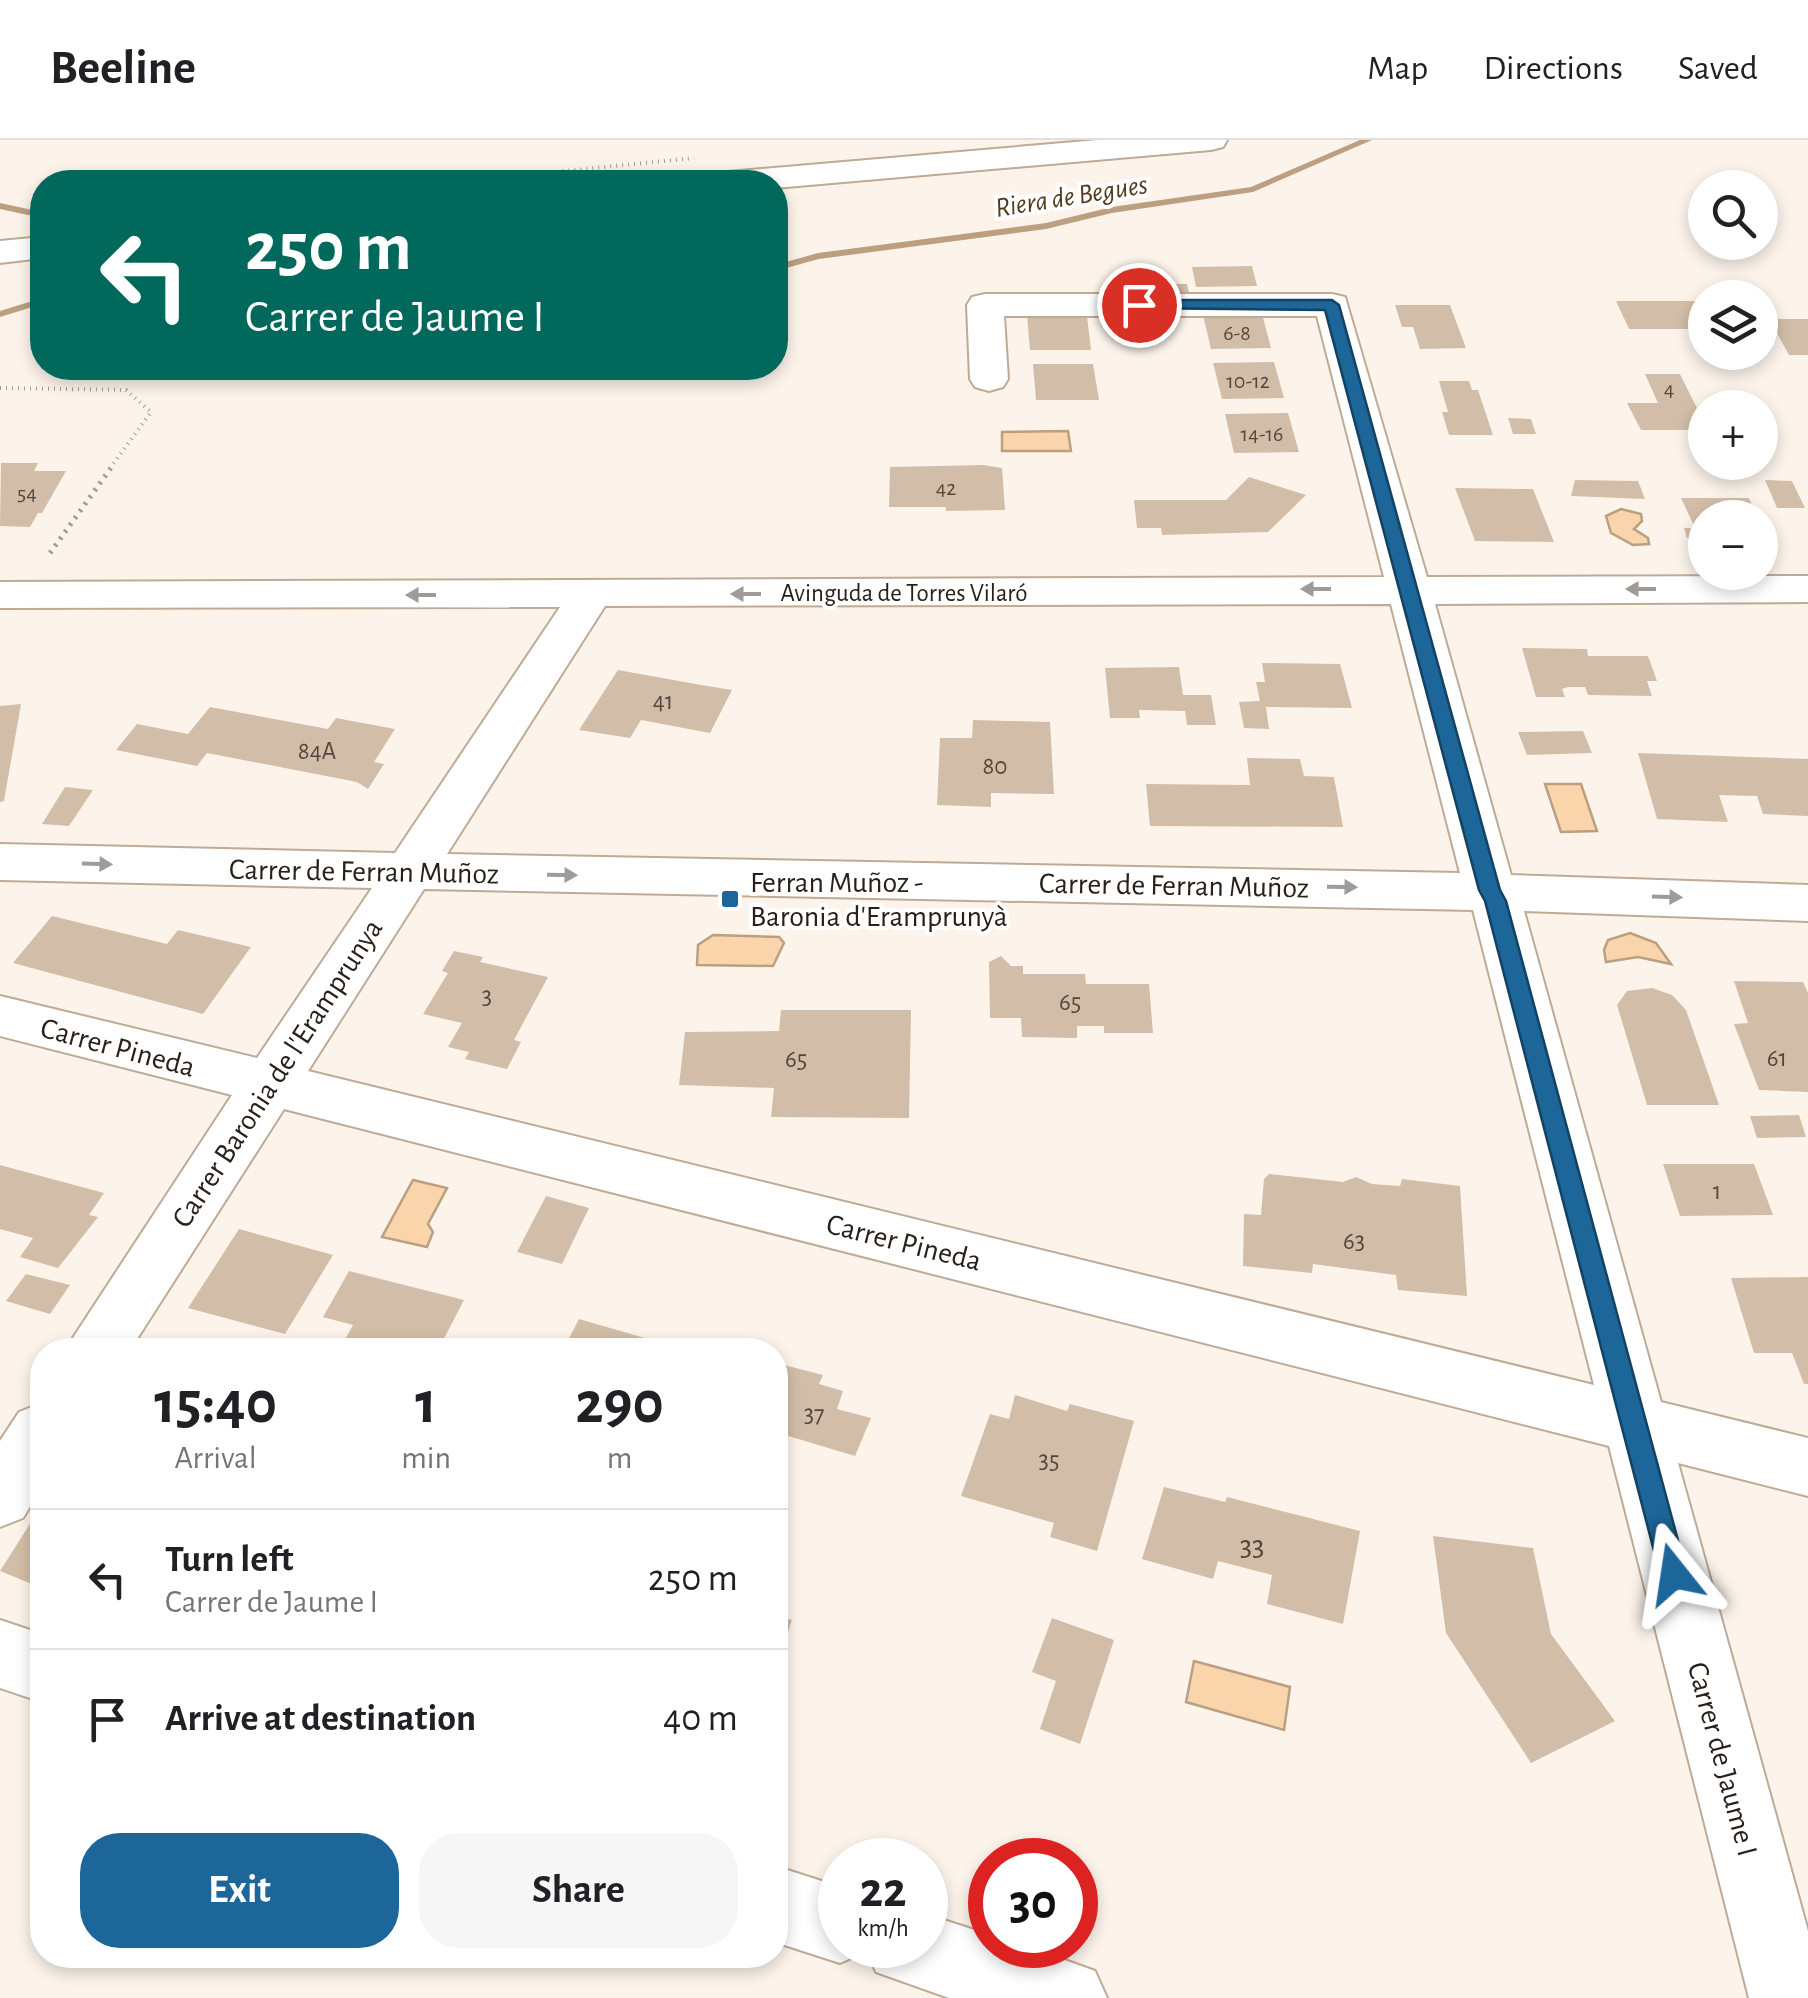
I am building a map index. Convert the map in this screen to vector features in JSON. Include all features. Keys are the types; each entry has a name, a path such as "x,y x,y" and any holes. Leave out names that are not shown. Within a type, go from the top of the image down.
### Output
{"street":[{"path":"716,170 1211,140"},
{"path":"0,252 30,249"},
{"name":"Carrer de Jaume I","path":"989,379 984,305 1332,305 1496,901 1788,1998"},
{"name":"Avinguda de Torres Vilaró","path":"10,595 1808,589"},
{"name":"Carrer Baronia de l'Eramprunya","path":"104,1338 590,595"},
{"name":"Carrer de Ferran Muñoz","path":"0,862 408,873 1490,890 1808,903"},
{"name":"Carrer Pineda","path":"0,1016 269,1086 1632,1420 1808,1467"},
{"path":"0,1497 30,1451"},
{"path":"0,1654 30,1664"},
{"path":"788,1908 818,1918"},
{"path":"948,1959 1068,1998"}],"path":[{"path":"0,388 126,390 151,412 10,595"}],"shaded area":[{"path":"1068,431 1071,451 1002,451 1002,432"},
{"path":"1621,509 1641,514 1642,521 1634,529 1648,538 1649,544 1633,545 1611,533 1606,516"},
{"path":"1545,784 1581,784 1597,831 1561,832"},
{"path":"1630,933 1656,943 1671,964 1638,957 1606,962 1604,950 1608,940"},
{"path":"713,935 779,937 784,943 773,966 697,965 698,945"},
{"path":"413,1180 447,1188 428,1224 433,1232 427,1247 382,1237"},
{"path":"1194,1661 1290,1687 1284,1730 1186,1702"}],"building":[{"path":"1252,266 1257,286 1196,287 1192,267"},
{"path":"1154,284 1187,284 1190,297 1162,297"},
{"path":"1616,301 1688,301 1688,329 1629,329"},
{"path":"1395,305 1450,305 1466,348 1420,349 1413,327 1402,327"},
{"path":"1262,314 1271,348 1211,349 1203,315"},
{"path":"1027,316 1087,316 1091,350 1030,350"},
{"path":"1778,319 1808,319 1808,355 1789,355 1778,335"},
{"path":"1274,362 1284,398 1222,399 1213,363"},
{"path":"1033,364 1093,364 1099,400 1036,400"},
{"path":"1645,374 1680,374 1688,390 1688,430 1641,430 1627,403 1658,403"},
{"path":"1439,381 1469,381 1472,390 1478,390 1493,435 1449,435 1442,412 1448,412"},
{"path":"1288,413 1299,452 1234,453 1225,414"},
{"path":"1508,418 1531,419 1536,434 1513,434"},
{"path":"1,463 38,463 34,471 66,471 30,527 0,526"},
{"path":"890,467 1002,468 1005,510 889,507"},
{"path":"1249,477 1306,495 1268,532 1162,535 1161,528 1137,528 1134,500 1226,500"},
{"path":"1575,480 1638,481 1645,499 1571,496"},
{"path":"1765,480 1792,481 1805,508 1778,508 1778,500 1774,500"},
{"path":"1455,488 1533,489 1554,542 1475,541"},
{"path":"1681,498 1750,500 1688,500 1688,513"},
{"path":"1522,648 1587,649 1588,656 1648,656 1657,681 1647,681 1652,696 1588,695 1585,687 1568,687 1562,689 1565,697 1536,697"},
{"path":"1262,663 1340,664 1352,708 1266,707 1269,729 1244,728 1239,702 1260,701 1256,682 1265,682"},
{"path":"1179,667 1183,695 1211,695 1216,725 1187,725 1185,711 1139,710 1140,718 1110,718 1105,668"},
{"path":"618,670 732,690 710,733 641,720 630,738 579,730"},
{"path":"21,704 4,801 0,802 0,706"},
{"path":"210,707 328,729 336,718 395,729 374,762 384,764 368,789 357,782 207,753 197,766 116,750 137,724 188,734"},
{"path":"973,720 1050,722 1054,794 991,793 991,807 937,805 940,738 972,738"},
{"path":"1583,731 1592,753 1527,755 1518,732"},
{"path":"1638,753 1808,759 1808,816 1763,814 1757,796 1719,795 1728,822 1657,819"},
{"path":"1247,758 1300,759 1304,776 1334,777 1343,827 1150,826 1146,784 1250,785"},
{"path":"65,787 93,790 69,826 42,824"},
{"path":"52,916 167,944 178,930 251,947 203,1014 13,963"},
{"path":"454,951 483,957 480,962 548,977 514,1040 521,1042 507,1069 465,1059 469,1052 448,1047 462,1023 423,1014 448,973 442,971"},
{"path":"1001,956 1011,966 1023,966 1023,974 1085,974 1086,984 1149,984 1153,1033 1104,1033 1104,1026 1077,1026 1077,1038 1022,1037 1021,1018 990,1018 989,962"},
{"path":"1734,981 1803,982 1808,993 1808,1092 1759,1090 1734,1024 1748,1023"},
{"path":"1652,988 1672,995 1686,1010 1719,1105 1647,1105 1617,1005 1627,991"},
{"path":"781,1010 911,1010 909,1118 771,1117 774,1088 679,1085 685,1032 779,1031"},
{"path":"1799,1115 1806,1137 1757,1138 1750,1116"},
{"path":"1663,1164 1754,1164 1773,1215 1680,1216"},
{"path":"0,1165 104,1193 89,1215 98,1217 58,1268 20,1257 33,1238 0,1229"},
{"path":"1269,1174 1343,1182 1356,1177 1372,1184 1400,1186 1402,1179 1460,1186 1467,1296 1398,1290 1396,1275 1313,1264 1312,1273 1243,1266 1244,1214 1261,1215 1264,1179"},
{"path":"546,1196 589,1208 562,1264 517,1252"},
{"path":"239,1229 333,1255 285,1334 188,1308"},
{"path":"349,1271 464,1300 444,1338 346,1338 353,1325 323,1317"},
{"path":"26,1274 70,1285 50,1314 6,1301"},
{"path":"1808,1277 1808,1384 1804,1384 1792,1353 1754,1353 1731,1278"},
{"path":"579,1319 645,1338 569,1338"},
{"path":"788,1366 823,1375 819,1384 843,1391 837,1409 871,1418 855,1456 788,1436"},
{"path":"1015,1395 1067,1411 1070,1404 1134,1421 1097,1551 1050,1537 1054,1523 961,1496 990,1414 1009,1419"},
{"path":"1164,1487 1225,1502 1227,1497 1360,1531 1343,1624 1267,1604 1272,1575 1218,1561 1213,1579 1142,1559"},
{"path":"30,1524 30,1583 0,1571"},
{"path":"1433,1536 1533,1548 1551,1634 1615,1721 1531,1763 1446,1633"},
{"path":"1052,1618 1114,1640 1080,1744 1040,1729 1056,1681 1032,1672"}],"waterway":[{"name":"Riera de Begues","path":"788,264 818,256 1046,226 1112,210 1253,189 1368,140"},
{"path":"0,206 30,212"},
{"name":"Riera de Begues","path":"0,314 30,305"}],"place":[{"name":"Ferran Muñoz - Baronia d'Eramprunyà","path":"730,899"}],"route":[{"path":"1139,305 1332,305 1496,901 1674,1574"}]}
